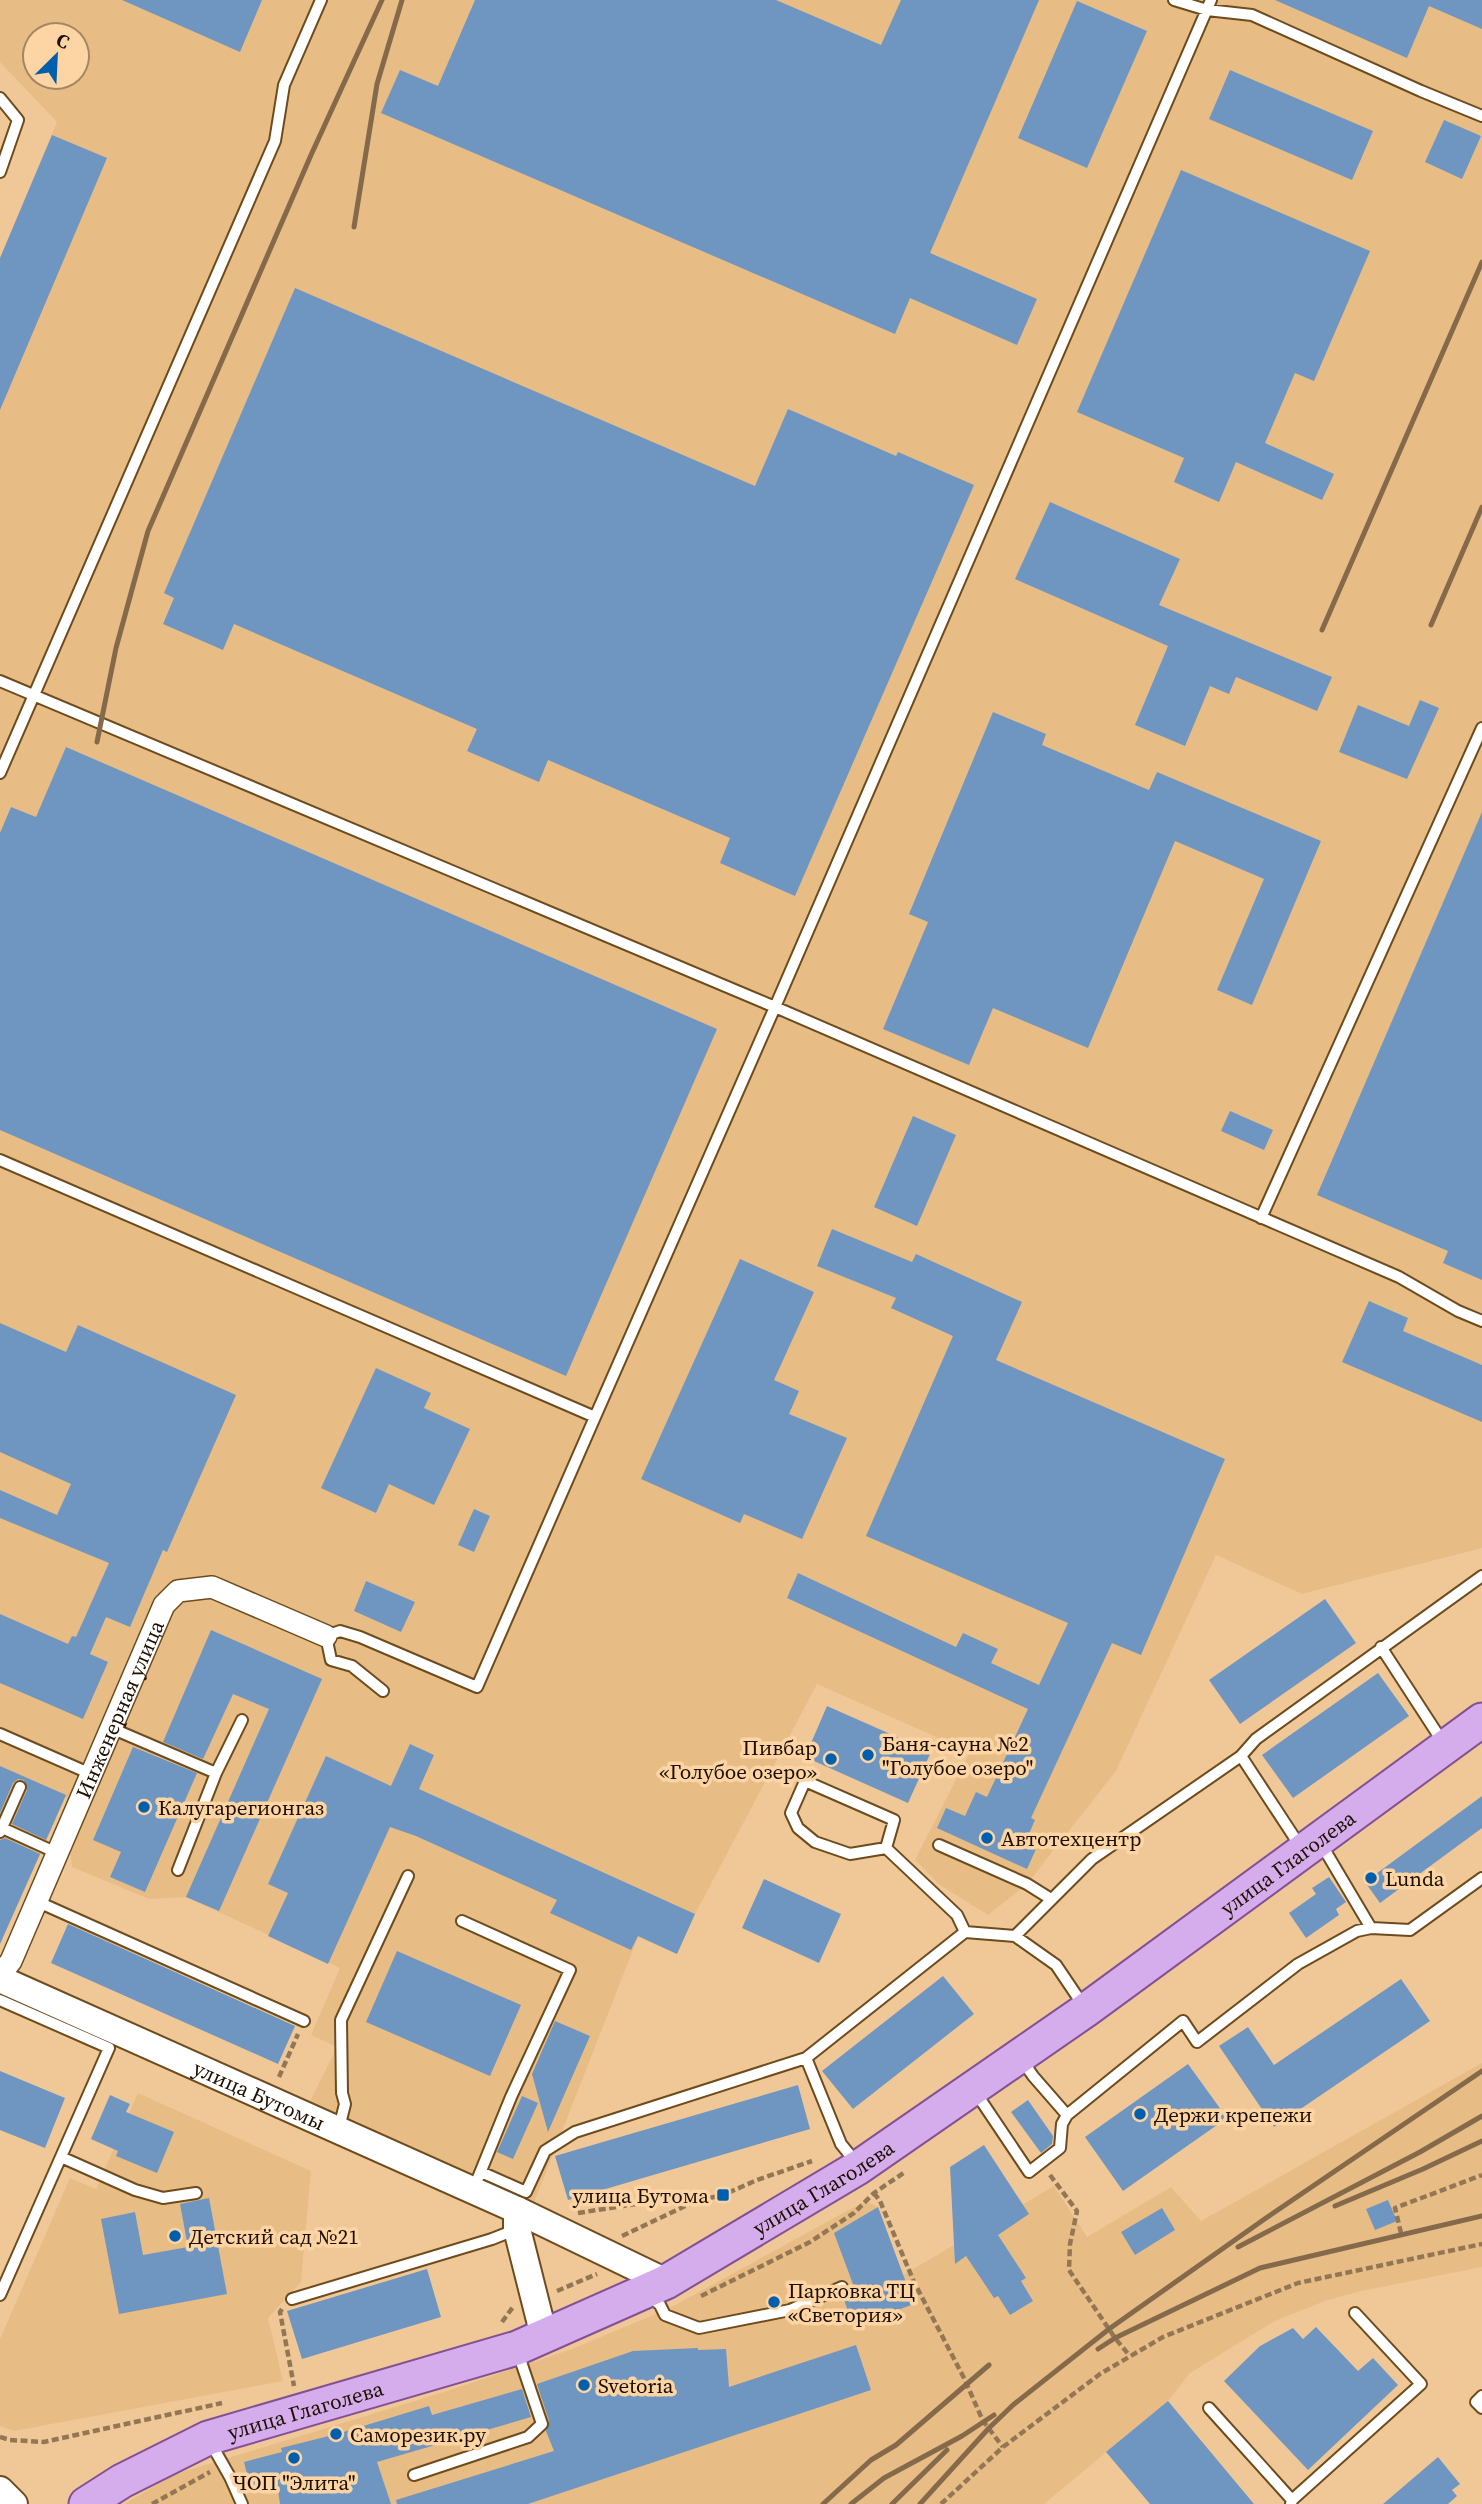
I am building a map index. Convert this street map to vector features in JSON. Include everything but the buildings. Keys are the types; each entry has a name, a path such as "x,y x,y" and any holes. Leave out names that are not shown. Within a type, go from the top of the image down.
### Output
{"main road":[{"name":"улица Глаголева","path":"86,2504 122,2481 208,2438 530,2342 655,2286 858,2168 1086,2010 1482,1720"}],"street":[{"name":"Инженерная улица","path":"0,1977 10,1961 164,1605 178,1591 212,1587 326,1636"},
{"name":"улица Бутомы","path":"0,1977 338,2131 476,2181 520,2210 608,2252 655,2286"},
{"path":"520,2210 519,2301 530,2342"},
{"path":"0,2490 14,2504"}],"lane":[{"path":"0,773 275,141 284,85 321,0"},
{"path":"1174,0 1252,15 1482,116"},
{"path":"383,1691 352,1666 331,1660 326,1636 340,1631 360,1637 477,1687 1209,5"},
{"path":"0,98 18,120 0,172"},
{"path":"0,681 775,1007 1399,1277 1458,1311 1482,1321"},
{"path":"1261,1218 1482,728"},
{"path":"0,1160 595,1417"},
{"path":"1015,1936 1092,1859 1241,1756 1256,1739 1482,1576"},
{"path":"1381,1647 1445,1746"},
{"path":"178,1870 216,1773 242,1720"},
{"path":"111,1728 216,1773"},
{"path":"0,1734 91,1774"},
{"path":"1241,1756 1311,1845 1371,1928"},
{"path":"805,1782 894,1820 886,1848 850,1854 815,1842 798,1828 791,1813 805,1782"},
{"path":"20,1787 1,1830 57,1853"},
{"path":"939,1845 1027,1884 1051,1899"},
{"path":"886,1848 957,1915 965,1932"},
{"path":"338,2131 345,2104 342,2093 341,2020 408,1876"},
{"path":"973,2089 1029,2172 1060,2148 1062,2124 1067,2115 1183,2021 1197,2042 1298,1964 1357,1931 1371,1928 1410,1930 1478,1881 1482,1895"},
{"path":"36,1901 304,2021"},
{"path":"462,1921 569,1970 476,2181"},
{"path":"292,2299 492,2239 520,2210 545,2151 575,2132 806,2058 965,1932 1015,1936 1056,1965 1086,2010"},
{"path":"0,2000 109,2048 0,2295"},
{"path":"1019,2054 1033,2076 1067,2115"},
{"path":"806,2058 858,2168"},
{"path":"61,2157 135,2190 163,2199 197,2193"},
{"path":"655,2286 665,2315 699,2328 790,2310 842,2287"},
{"path":"1209,2408 1292,2502 1422,2385 1355,2314"},
{"path":"414,2475 528,2437 542,2424 530,2342"},
{"path":"1482,2396 1476,2402 1482,2408"},
{"path":"208,2438 242,2504"}],"path":[{"path":"277,2081 304,2021"},
{"path":"491,2326 505,2322 519,2301 598,2274 616,2238 696,2201 723,2195 818,2159 858,2168 880,2202 914,2282 964,2378 983,2421 1003,2447"},
{"path":"1039,2164 1045,2168 1077,2211 1070,2244 1069,2270 1129,2356"},
{"path":"1401,2233 1395,2208 1482,2175"},
{"path":"582,2217 574,2214 681,2197 696,2201"},
{"path":"941,2504 1003,2447 1100,2374 1163,2337 1297,2283 1482,2244"},
{"path":"292,2299 280,2312 294,2387"},
{"path":"281,2389 307,2383"},
{"path":"0,2437 44,2442 228,2401"}],"shaded area":[{"path":"0,0 1482,0 1482,1548 1302,1594 1216,1555 1116,1771 1027,1884 988,1915 940,1885 915,1860 970,1752 817,1684 695,1914 677,1954 638,1937 532,2208 309,2103 337,2047 311,2035 340,1968 186,1897 149,1899 72,1867 66,1797 0,1944 0,258 57,122 28,91 91,91 91,21 21,21 21,84 0,62"},
{"path":"1482,2063 1482,2267 1361,2291 1325,2301 1275,2321 1190,2373 1168,2401 1044,2504 125,2504 173,2475 447,2391 572,2349 670,2308 865,2201 878,2207 903,2275 1054,2186 1087,2237 1171,2187 1201,2221"},
{"name":"Детский сад №21","path":"138,2093 311,2171 301,2282 268,2318 283,2381 14,2431 0,2426 0,2339 70,2178 96,2189"}],"railway":[{"path":"97,742 116,648 148,531 311,155 382,0"},
{"path":"354,227 377,84 402,0"},
{"path":"1322,630 1482,262"},
{"path":"1431,625 1482,507"},
{"path":"920,2504 1013,2405 1109,2329 1482,2071"},
{"path":"1238,2247 1420,2152 1482,2116"},
{"path":"1335,2206 1482,2141"},
{"path":"1098,2349 1115,2338 1260,2268 1482,2216"},
{"path":"823,2504 871,2460 896,2445 989,2365"},
{"path":"851,2504 884,2478 962,2436 994,2415"},
{"path":"892,2504 947,2450"}],"place":[{"name":"Баня-сауна №2 \"Голубое озеро\"","path":"868,1755"},
{"name":"Пивбар «Голубое озеро»","path":"831,1759"},
{"name":"Калугарегионгаз","path":"144,1807"},
{"name":"Автотехцентр","path":"987,1838"},
{"name":"Lunda","path":"1371,1878"},
{"name":"Держи крепежи","path":"1140,2114"},
{"name":"улица Бутома","path":"723,2195"},
{"name":"Детский сад №21","path":"175,2236"},
{"name":"Парковка ТЦ «Светория»","path":"774,2302"},
{"name":"Svetoria","path":"584,2385"},
{"name":"Саморезик.ру","path":"336,2434"},
{"name":"ЧОП \"Элита\"","path":"294,2458"}]}
